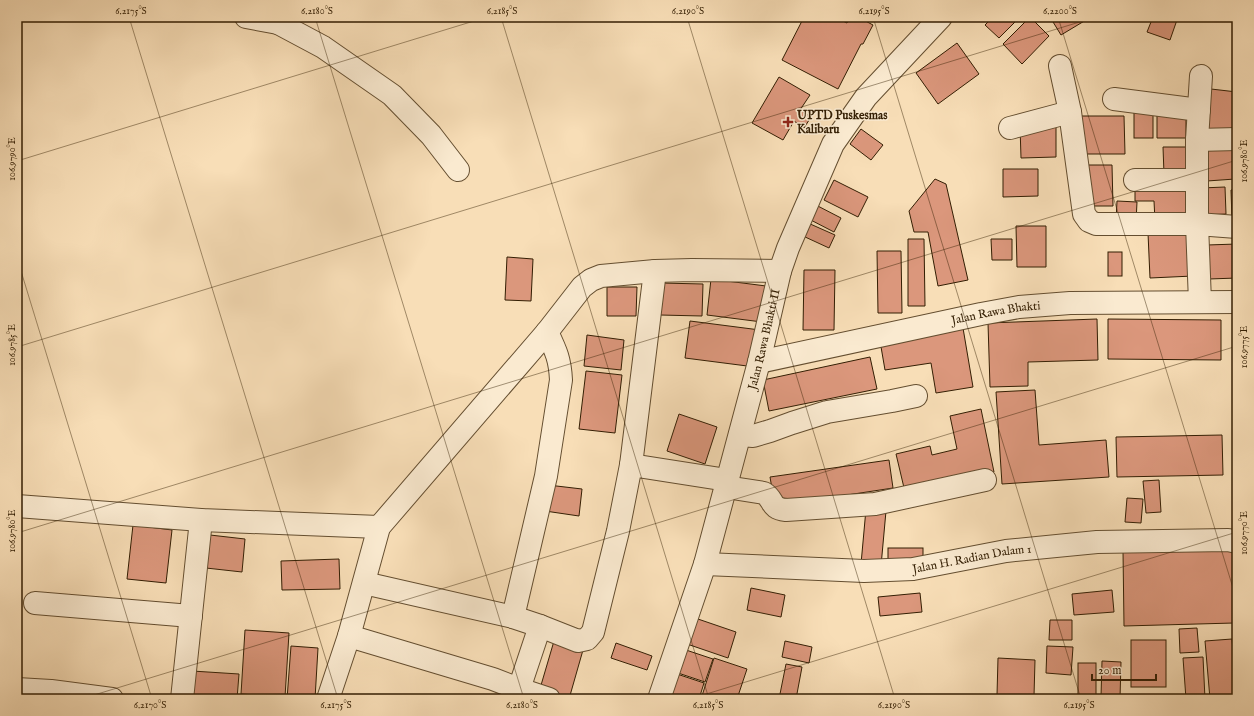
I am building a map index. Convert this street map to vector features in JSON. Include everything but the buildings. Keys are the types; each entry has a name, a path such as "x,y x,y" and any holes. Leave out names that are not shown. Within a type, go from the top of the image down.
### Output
{"street":[{"path":"246,17 278,20 323,47 392,95 432,135 458,170"},
{"name":"Jalan Rawa Bhakti II","path":"659,699 705,564 759,362 783,261 833,144 866,97 941,17"},
{"path":"1060,66 1070,112 1084,214 1089,221 1096,224 1197,224 1237,227"},
{"path":"1200,302 1197,224 1197,140 1201,76"},
{"path":"1114,99 1199,110"},
{"path":"1010,128 1070,112"},
{"path":"1197,140 1237,139"},
{"path":"1135,180 1197,180"},
{"path":"328,699 349,636 380,527 547,332 582,287 591,280 601,276 655,271 692,270 783,261"},
{"path":"364,583 513,617 578,641 587,639 590,636 593,632 618,531 631,465 655,271"},
{"name":"Jalan Rawa Bhakti","path":"759,362 1019,307 1070,303 1237,302"},
{"path":"513,617 546,476 561,380 557,352 547,332"},
{"path":"740,435 753,436 770,432 792,423 827,412 916,396"},
{"path":"631,465 727,483 764,493 768,496 776,508 786,510 875,504 985,480"},
{"path":"17,506 201,520 380,527"},
{"path":"182,699 201,520"},
{"name":"Jalan H. Radian Dalam 1","path":"705,564 864,571 913,569 1006,551 1097,542 1228,540 1237,542"},
{"path":"35,604 191,616"},
{"path":"519,689 540,626"},
{"path":"349,636 492,679 549,699"},
{"path":"17,689 51,691 112,699"}],"place":[{"name":"UPTD Puskesmas Kalibaru","path":"788,122"}]}
